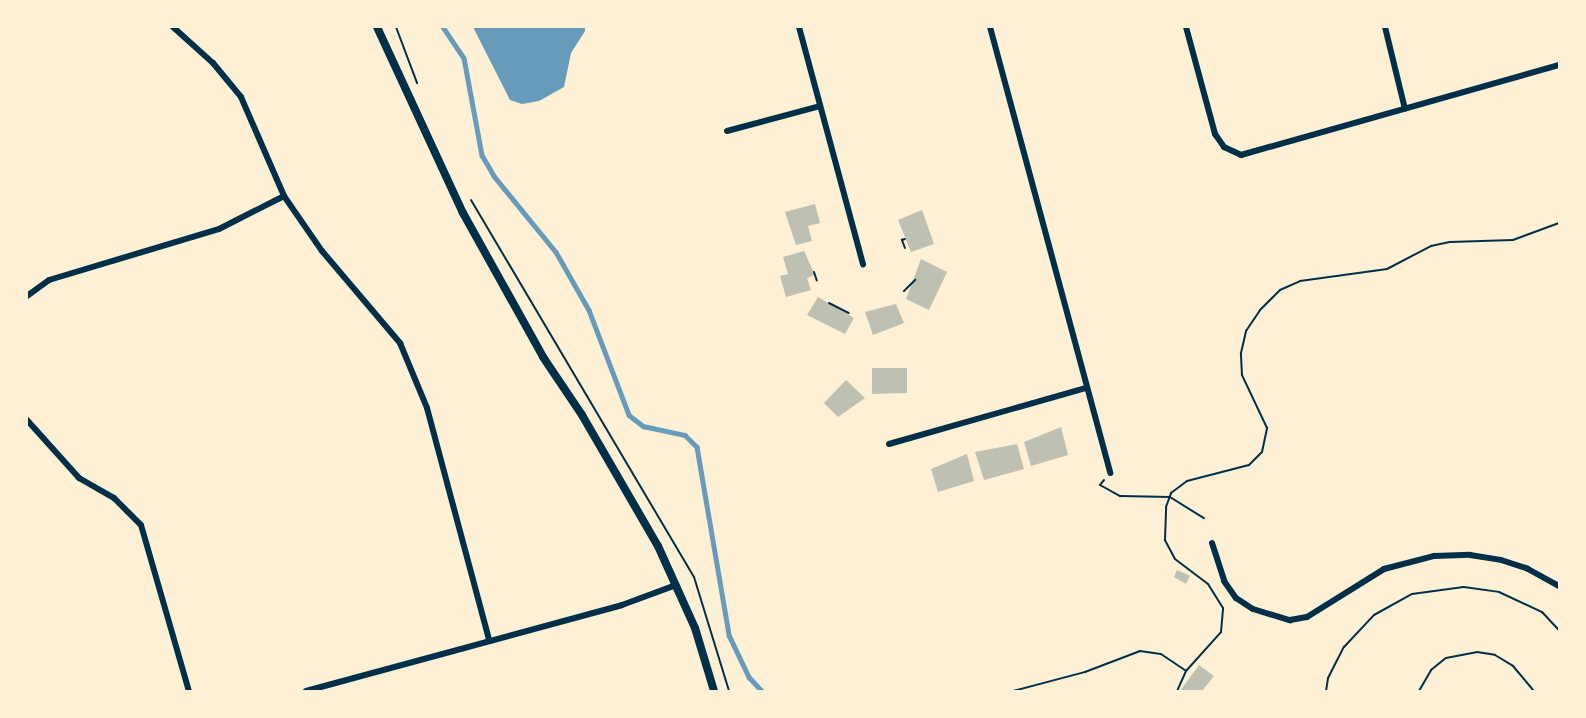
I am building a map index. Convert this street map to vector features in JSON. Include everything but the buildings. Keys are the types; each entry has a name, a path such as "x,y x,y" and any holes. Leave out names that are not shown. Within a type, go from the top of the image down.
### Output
{"main road":[{"path":"376,27 463,213 543,357 658,546 695,628 714,691"}],"street":[{"path":"172,27 213,63 241,96 284,196 322,251 390,330 407,357 427,408 489,639"},
{"path":"799,27 863,265"},
{"path":"990,27 1110,473"},
{"path":"1186,27 1215,134 1224,147 1241,155 1559,65"},
{"path":"1385,27 1405,109"},
{"path":"727,131 820,106"},
{"path":"27,296 49,280 219,229 284,196"},
{"path":"889,444 1086,388"},
{"path":"27,420 79,478 114,498 141,525 189,691"},
{"path":"1212,543 1224,581 1236,598 1253,609 1290,620 1307,617 1384,569 1434,556 1470,555 1500,560 1528,568 1559,586"},
{"path":"306,691 489,639 622,605 676,585"}],"path":[{"path":"396,27 420,91"},
{"path":"468,196 694,577 729,691"},
{"path":"1177,691 1186,671 1221,632 1223,608 1208,584 1175,559 1165,540 1166,507 1170,497 1187,481 1249,465 1262,452 1267,428 1242,375 1241,353 1246,331 1260,309 1280,290 1300,281 1387,269 1431,246 1513,240 1559,223"},
{"path":"905,239 902,240 905,248"},
{"path":"814,272 817,281"},
{"path":"904,291 915,280"},
{"path":"829,303 849,313"},
{"path":"1110,473 1100,485 1120,496 1170,497 1204,518"},
{"path":"1326,691 1328,678 1344,646 1374,615 1412,594 1464,587 1499,592 1533,606 1554,621 1559,630"},
{"path":"1013,691 1085,672 1140,651 1161,654 1186,671"},
{"path":"1419,691 1431,670 1446,658 1477,652 1495,656 1513,666 1534,691"},
{"path":"1559,669 1559,675"}],"water":[{"path":"473,27 585,27 585,31 571,53 564,87 539,101 522,104 510,100"}],"waterway":[{"path":"443,27 464,58 482,155 494,176 556,252 589,310 629,415 643,426 685,435 697,447 729,635 749,677 762,691"}]}
